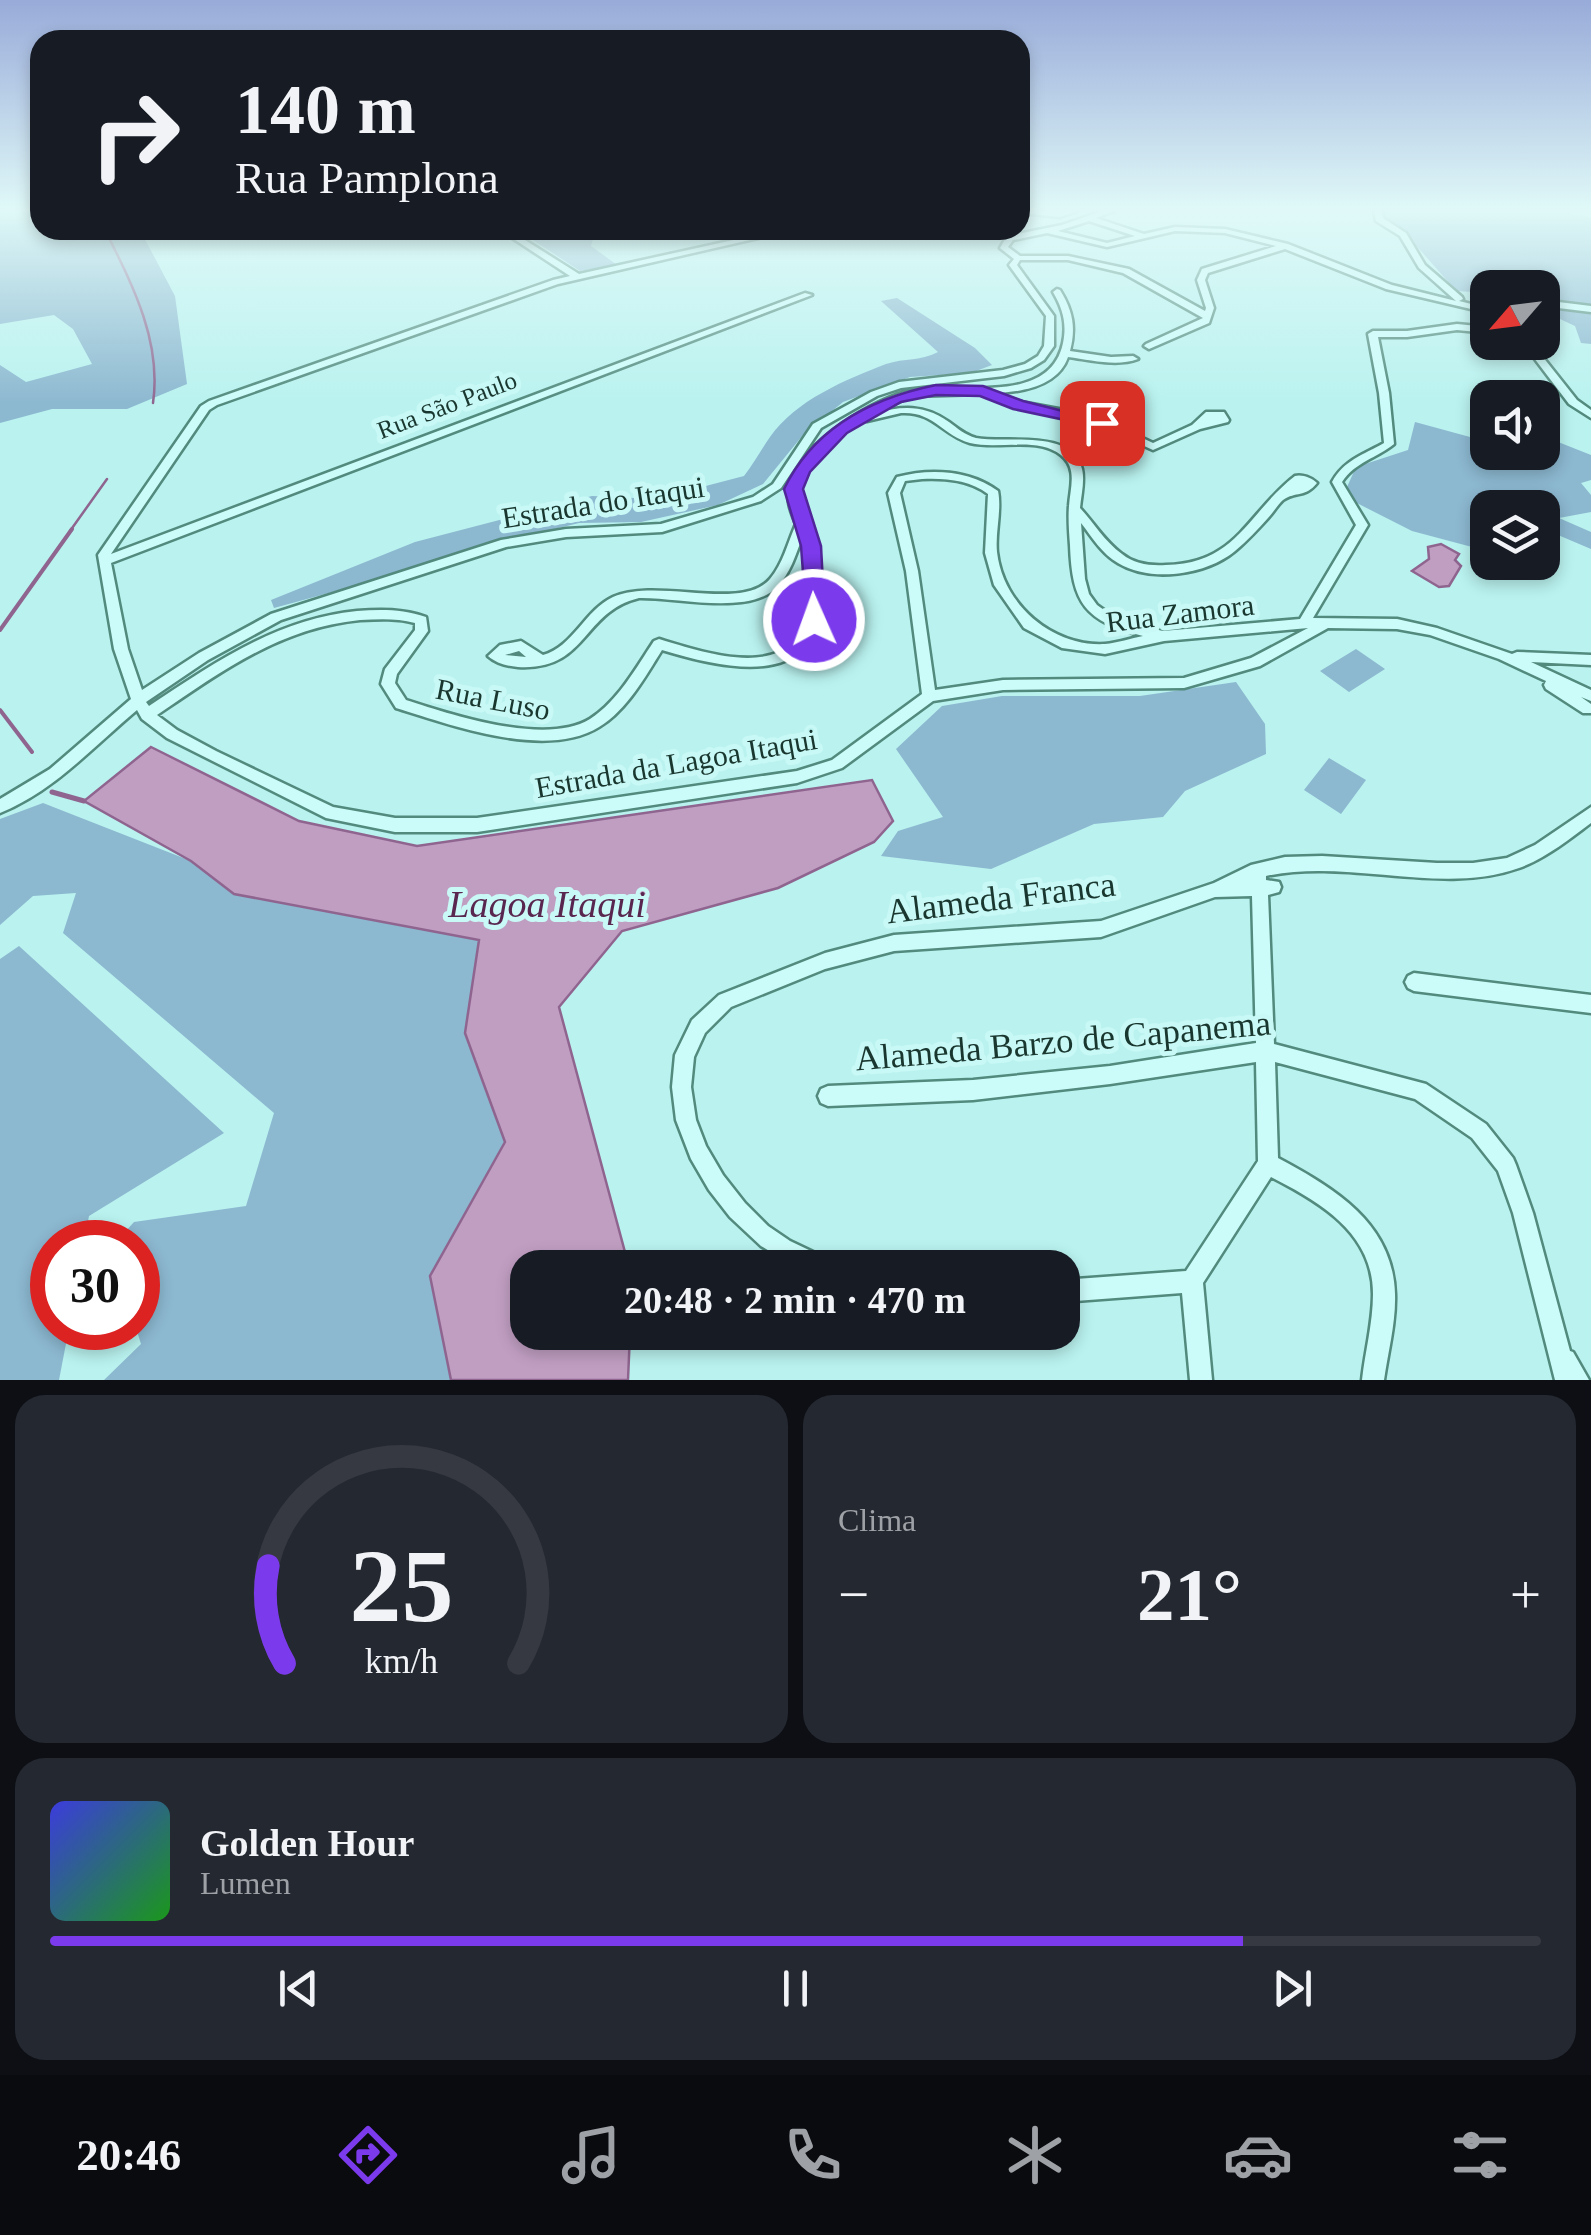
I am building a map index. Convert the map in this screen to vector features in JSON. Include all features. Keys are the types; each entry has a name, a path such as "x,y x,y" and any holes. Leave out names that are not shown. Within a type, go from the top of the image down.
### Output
{"street":[{"path":"148,715 138,700 120,650 104,560 110,542 210,404 583,275"},
{"name":"Estrada do Itaqui","path":"0,806 46,782 138,700 245,632 297,609 527,538 662,528 707,517 768,494 817,426 874,394 900,385 976,379 1028,366 1049,346 1052,326 1044,305 1020,275"},
{"path":"1134,275 1208,317"},
{"path":"1150,346 1199,325 1208,317 1203,275"},
{"path":"1359,275 1389,287 1470,306"},
{"path":"1433,275 1460,298"},
{"path":"539,658 558,655 601,610 632,595 668,591 731,599 758,595 770,587 802,525 795,482 826,442 856,420 911,393 983,391 1040,381 1057,370 1068,354 1071,318 1057,292"},
{"name":"Rua São Paulo","path":"104,560 808,295"},
{"path":"1444,299 1470,299"},
{"path":"1560,305 1591,309"},
{"path":"1304,624 1362,525 1337,482 1342,470 1349,462 1389,444 1373,334 1470,329"},
{"path":"1068,354 1132,359"},
{"path":"1540,360 1573,402 1591,415"},
{"path":"983,391 1019,406 1096,420 1148,446 1157,446 1196,427"},
{"path":"856,420 919,410 970,440 1030,444 1060,451 1074,462 1076,469 1074,509 1080,596 1090,608 1114,623 1164,636"},
{"name":"Rua Zamora","path":"930,696 912,572 894,494 898,482 908,476 979,482 994,492 994,572 1019,614 1048,637 1068,645 1104,650 1164,636 1304,624 1398,624 1432,631 1504,656"},
{"path":"1074,509 1126,563 1150,568 1176,567 1200,564 1228,550 1284,496"},
{"name":"Rua Luso","path":"148,715 277,633 326,618 393,614 415,618 423,624 390,674 388,684 401,704 534,737 572,734 612,708 659,644 704,660 744,666 777,658 803,644 811,630 815,607 811,546 802,525"},
{"name":"Estrada da Lagoa Itaqui","path":"148,715 172,734 330,813 368,822 477,824 821,770 860,750 930,696 1003,685 1184,683 1256,662 1325,624"},
{"path":"1504,656 1591,660"},
{"path":"1504,656 1590,697"},
{"path":"1526,667 1590,697"},
{"path":"1201,1380 1192,1281 1268,1164 1263,888 1307,863 1493,867 1536,853 1591,814"},
{"name":"Alameda Franca","path":"785,1250 759,1232 720,1188 692,1139 684,1110 680,1064 685,1047 710,1011 725,1001 824,962 894,943 1101,929 1215,890 1263,888"},
{"path":"1414,982 1591,1004"},
{"name":"Alameda Barzo de Capanema","path":"828,1096 972,1090 1110,1075 1267,1051 1419,1091 1458,1114 1490,1142 1513,1178 1566,1380"},
{"path":"1268,1164 1339,1206 1372,1245 1384,1292 1373,1380"},
{"path":"1080,1290 1192,1281"},
{"name":"Alameda Barzo de Capanema","path":"1554,1342 1578,1380"}],"shaded area":[{"path":"0,275 164,275 175,296 187,384 127,409 52,409 0,423 0,365 26,382 92,364 73,329 54,315 0,324"},
{"path":"1443,275 1470,275 1470,292 1457,291"},
{"path":"1560,275 1591,275 1591,344 1581,343 1575,326 1560,319"},
{"path":"897,298 975,348 992,365 971,373 910,377 843,402 803,435 763,484 718,505 641,522 579,523 274,608 271,600 415,542 592,496 656,499 744,476 781,424 807,402 886,364 938,352 881,301"},
{"path":"1415,422 1470,437 1470,470 1560,470 1560,443 1591,455 1591,480 1581,483 1591,495 1591,512 1560,518 1560,490 1470,490 1470,546 1412,531 1343,496 1356,467 1408,450"},
{"path":"1560,518 1591,532 1591,549 1560,536"},
{"path":"1356,649 1385,669 1349,692 1320,671"},
{"path":"1236,682 1265,724 1266,754 1185,791 1163,817 1094,824 991,869 881,856 898,831 943,817 896,749 942,706 1002,696 1140,696"},
{"path":"1329,758 1366,780 1341,814 1304,790"},
{"path":"43,803 191,861 234,894 479,940 465,1033 505,1142 430,1276 451,1380 104,1380 135,1350 160,1350 160,1220 148,1220 246,1206 274,1113 63,933 76,893 33,896 0,925 0,819"},
{"path":"19,946 224,1133 88,1220 30,1220 30,1350 65,1350 59,1380 0,1380 0,959"}],"water":[{"path":"1441,544 1459,554 1455,560 1461,566 1449,586 1439,587 1412,571 1429,559 1428,547"},
{"name":"Lagoa Itaqui","path":"151,747 299,821 417,846 872,780 893,821 874,842 778,888 622,931 559,1007 624,1250 510,1250 510,1350 629,1350 628,1380 451,1380 430,1276 505,1142 465,1033 479,940 234,894 191,861 84,801"}],"waterway":[{"path":"126,275 149,335 155,380 153,403"},
{"path":"70,531 107,479"},
{"path":"0,630 72,529"},
{"path":"0,710 32,752"},
{"path":"52,792 84,801"}],"route":[{"path":"814,620 811,546 794,489 802,470 841,430 896,398 936,390 983,391 1019,406 1102,423"}]}
